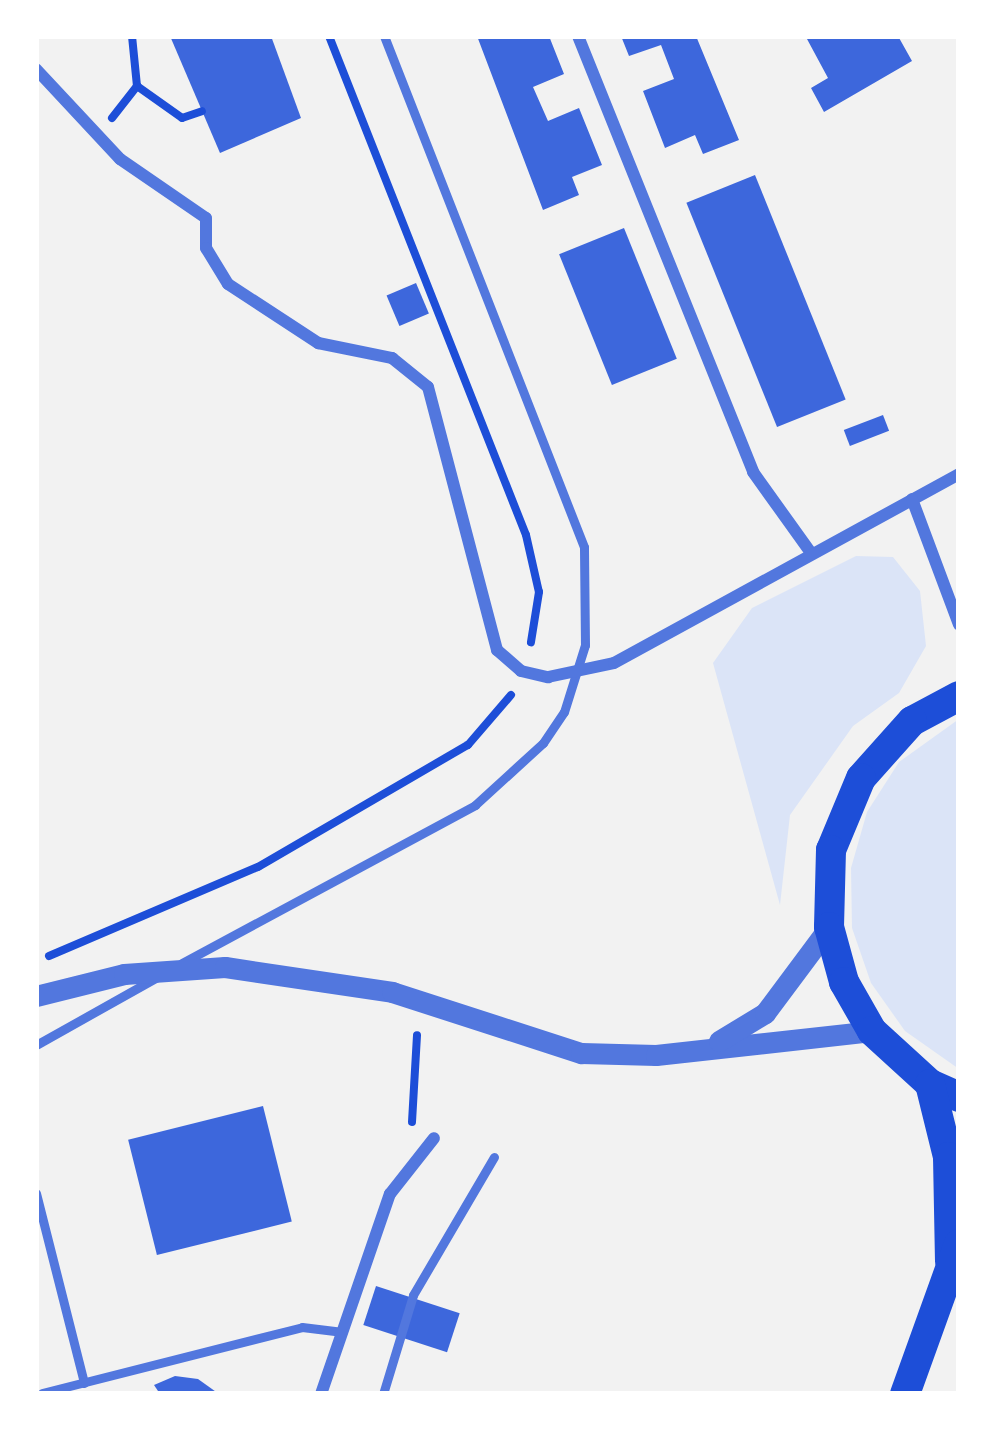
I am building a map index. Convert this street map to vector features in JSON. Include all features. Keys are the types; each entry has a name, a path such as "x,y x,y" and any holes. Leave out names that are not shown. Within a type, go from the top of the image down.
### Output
{"main road":[{"path":"959,696 912,721 861,778 831,850 829,927 844,982 872,1031 930,1084 959,1097"},
{"path":"905,1390 955,1253 948,1157 930,1084"}],"street":[{"path":"578,36 753,472 811,553"},
{"path":"36,69 120,160 206,218 206,248 228,284 318,343 392,358 428,387 496,650 520,671 579,671 614,662 959,474"},
{"path":"912,499 959,625"},
{"path":"713,1046 765,1013 829,927"},
{"path":"36,996 167,971 224,967 347,983 581,1053 656,1055 872,1031"},
{"path":"321,1394 390,1194 434,1138"}],"lane":[{"path":"36,1045 475,805 543,743 579,671 590,585 584,547 384,36"},
{"path":"383,1394 413,1295 494,1157"},
{"path":"36,1193 84,1383"},
{"path":"42,1393 302,1327 341,1332"}],"path":[{"path":"132,36 137,86 182,118 202,111"},
{"path":"36,960 257,867 468,745 506,708 520,671 538,592 526,535 328,36"},
{"path":"417,1034 408,1109 413,1127 434,1138"}],"shaded area":[{"path":"856,556 893,557 920,591 926,646 899,693 853,726 790,815 780,905 713,663 752,608"},
{"path":"959,719 959,1069 905,1031 871,983 852,928 851,868 867,812 899,762"}],"building":[{"path":"170,36 271,36 301,118 220,153"},
{"path":"477,36 549,36 564,74 533,87 548,121 579,108 602,165 572,177 579,195 543,210"},
{"path":"621,36 696,36 739,140 703,154 695,135 665,148 643,91 674,79 661,45 629,56"},
{"path":"898,36 912,61 824,112 811,88 828,78 807,39"},
{"path":"755,175 846,399 777,427 686,203"},
{"path":"624,228 677,359 612,385 559,254"},
{"path":"416,283 429,313 399,326 387,296"},
{"path":"883,415 889,431 850,446 844,430"},
{"path":"263,1106 292,1221 157,1255 128,1140"},
{"path":"376,1286 460,1313 447,1352 363,1325"},
{"path":"175,1376 198,1379 219,1394 160,1394 154,1385"}]}
